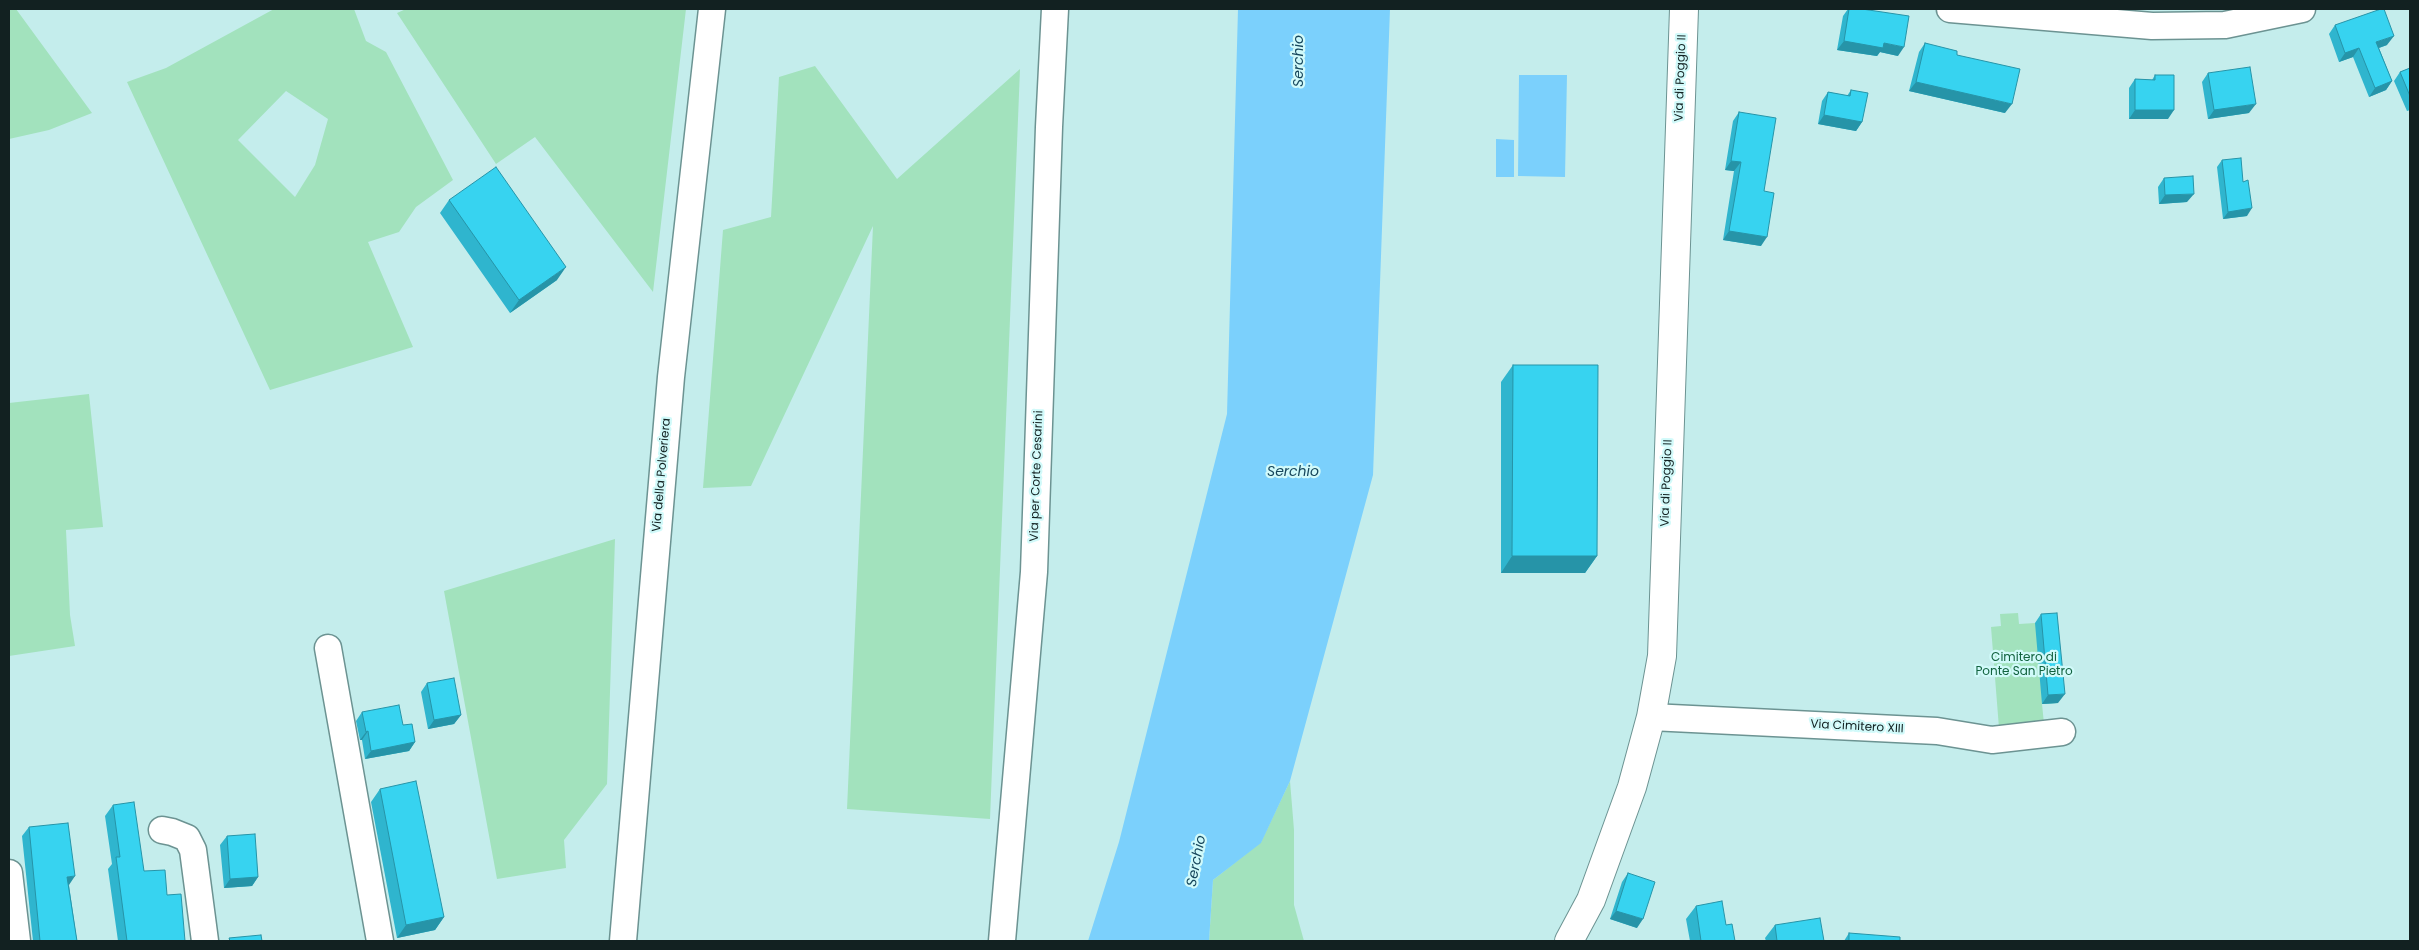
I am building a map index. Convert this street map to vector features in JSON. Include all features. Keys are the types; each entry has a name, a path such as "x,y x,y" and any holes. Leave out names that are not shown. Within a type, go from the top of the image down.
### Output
{"main road":[{"name":"Via di Poggio II","path":"1569,941 1591,900 1632,787 1651,717 1662,656 1684,9"}],"street":[{"name":"Via della Polveriera","path":"623,941 670,378 712,9"},
{"name":"Via per Corte Cesarini","path":"1002,941 1034,572 1048,147 1055,9"},
{"path":"1950,9 2152,26 2175,17 2225,25 2302,9"},
{"path":"328,648 380,941"},
{"name":"Via Cimitero XIII","path":"1651,717 1937,731 1992,740 2062,732"},
{"path":"162,830 187,838 193,850 205,941"},
{"path":"206,836 219,941"},
{"path":"9,873 18,941"}],"green space":[{"path":"9,9 16,9 92,113 49,130 9,139"},
{"path":"274,9 354,9 366,41 386,52 453,180 416,207 399,232 368,242 413,347 270,390 127,82 166,68","holes":["286,91 328,119 315,165 295,197 238,140"]},
{"path":"406,9 686,9 653,292 535,137 496,164 397,13"},
{"path":"815,66 897,179 1020,69 990,819 847,809 873,226 751,486 703,488 723,230 771,217 779,77"},
{"path":"89,394 103,527 66,530 70,615 75,646 9,656 9,403"},
{"path":"615,539 607,784 564,840 566,868 497,879 444,591"},
{"name":"Cimitero di Ponte San Pietro","path":"2018,613 2019,624 2051,622 2058,703 2042,704 2044,724 1999,728 1991,627 2001,626 2000,614"},
{"path":"1290,781 1294,830 1294,905 1304,941 1209,941 1213,880 1261,842"}],"water":[{"name":"Serchio","path":"1238,9 1390,9 1373,475 1290,781 1261,843 1213,880 1209,941 1088,941 1119,842 1227,414"},
{"path":"1519,75 1567,75 1565,177 1518,176"},
{"path":"1496,139 1514,140 1514,177 1496,177"}],"building":[{"path":"1849,9 1862,9 1909,16 1904,47 1884,43 1883,48 1844,41"},
{"path":"2384,9 2394,36 2376,42 2392,81 2375,88 2359,48 2345,53 2335,25"},
{"path":"1925,43 1957,51 1957,55 2020,69 2012,104 1916,82"},
{"path":"2250,67 2256,104 2214,110 2208,73"},
{"path":"2410,68 2410,96 2400,72"},
{"path":"2155,75 2174,75 2174,110 2135,110 2135,79 2155,80"},
{"path":"1851,90 1868,93 1862,122 1824,115 1828,92 1850,96"},
{"path":"1739,112 1776,118 1764,191 1774,193 1767,237 1729,231 1741,162 1731,161"},
{"path":"2241,158 2243,182 2248,180 2252,208 2228,212 2222,160"},
{"path":"496,167 566,267 519,300 449,200"},
{"path":"2193,176 2194,194 2165,195 2164,178"},
{"path":"1513,365 1598,365 1597,556 1512,556"},
{"path":"2057,613 2065,694 2048,695 2041,614"},
{"path":"454,678 461,715 434,720 427,683"},
{"path":"399,705 403,725 412,724 415,742 371,751 368,731 366,732 362,712"},
{"path":"416,781 444,917 406,925 380,789"},
{"path":"134,802 144,871 165,870 167,895 181,894 185,941 127,941 116,857 120,857 113,805"},
{"path":"68,823 75,876 67,877 77,941 40,941 29,827"},
{"path":"255,834 258,877 230,879 227,836"},
{"path":"1628,873 1655,882 1643,919 1616,911"},
{"path":"1722,901 1726,925 1732,924 1735,941 1701,941 1696,906"},
{"path":"1820,918 1824,941 1777,941 1775,925"},
{"path":"1849,933 1900,937 1900,941 1849,941"},
{"path":"261,935 262,941 230,941 229,938"}]}
